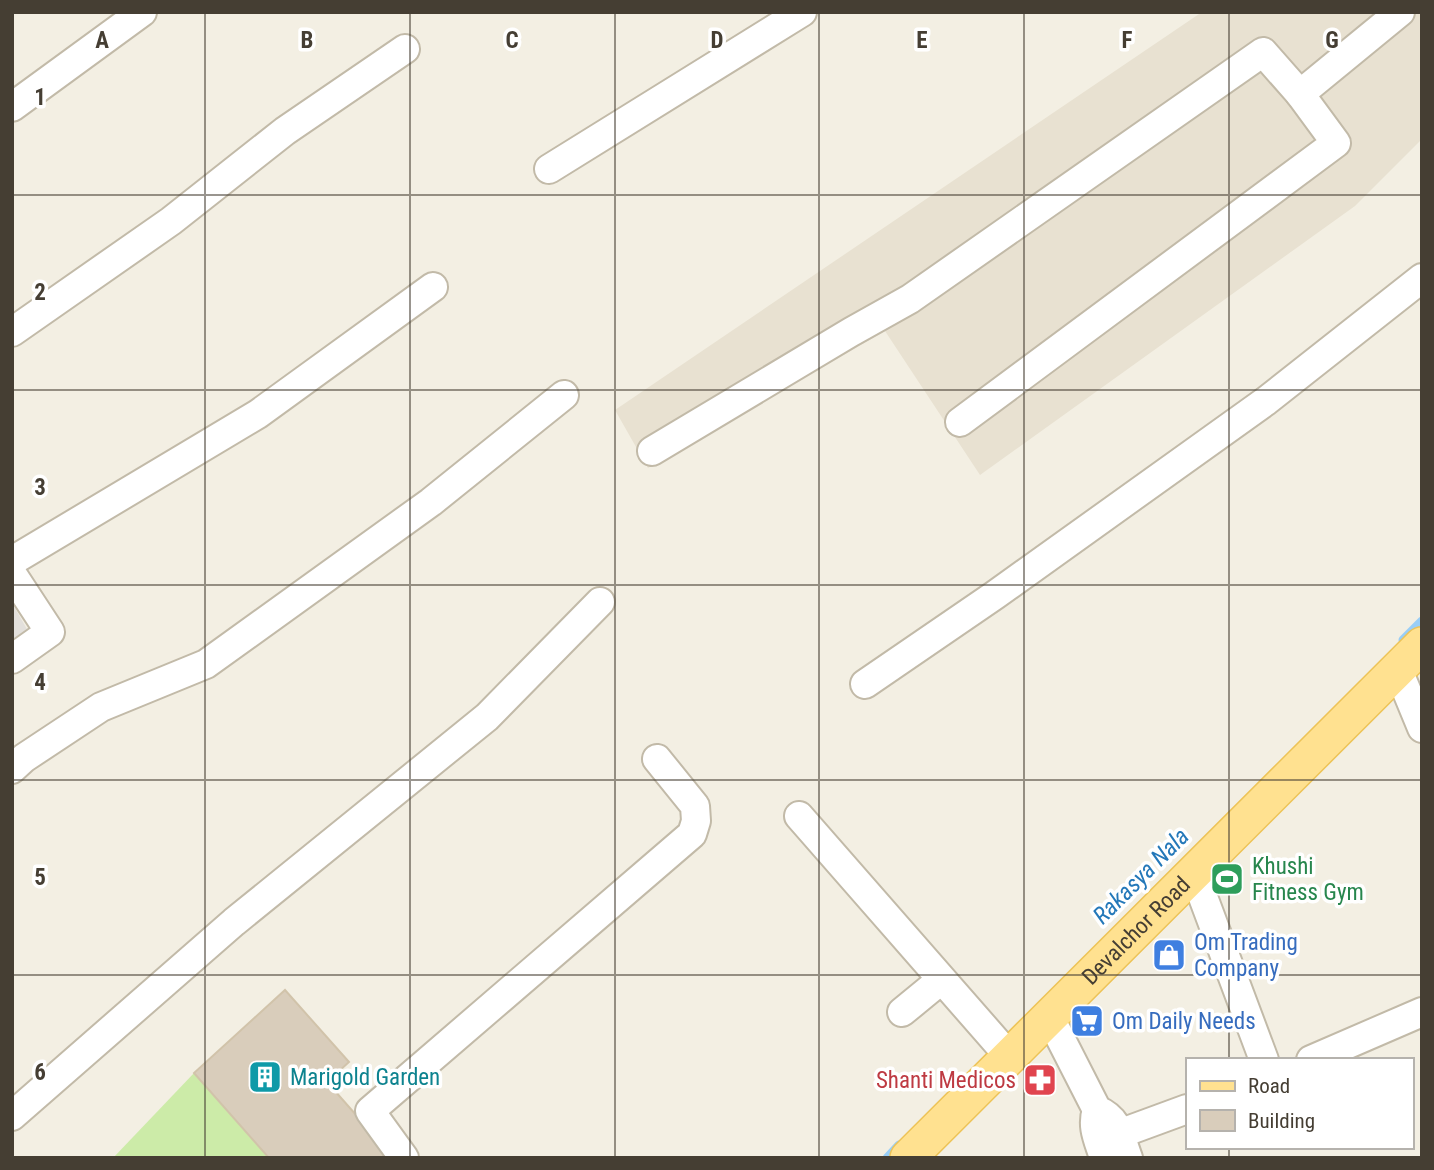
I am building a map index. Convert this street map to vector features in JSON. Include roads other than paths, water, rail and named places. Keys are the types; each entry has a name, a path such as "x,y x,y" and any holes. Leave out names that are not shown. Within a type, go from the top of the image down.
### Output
{"main road":[{"name":"Devalchor Road","path":"908,1158 999,1046 1049,1016 1422,645"}],"street":[{"path":"12,107 142,12"},
{"path":"549,169 802,12"},
{"path":"1300,94 1401,12"},
{"path":"12,332 171,221 285,131 405,49"},
{"path":"652,451 910,299 1263,52 1300,94 1336,143 960,422"},
{"path":"865,684 995,595 1266,401 1422,278"},
{"path":"12,561 258,414 433,287"},
{"path":"12,769 23,758 101,707 206,664 431,502 564,395"},
{"path":"12,574 50,632 12,659"},
{"path":"12,1116 234,922 487,717 600,602"},
{"path":"1398,670 1422,728"},
{"path":"404,1158 370,1111 692,835 696,821 695,806 657,759"},
{"path":"799,816 999,1046"},
{"path":"1194,873 1263,1058"},
{"path":"902,1013 941,980"},
{"path":"1316,1058 1422,1012"},
{"path":"1049,1016 1097,1110 1113,1119 1124,1146 1186,1110"},
{"path":"1097,1110 1095,1130 1104,1158"}],"waterway":[{"name":"Rakasya Nala","path":"1403,640 1422,621"},
{"name":"Rakasya Nala","path":"887,1158 899,1145"}],"place":[{"name":"Khushi Fitness Gym","path":"1227,879"},
{"name":"Om Trading Company","path":"1169,955"},
{"name":"Om Daily Needs","path":"1087,1021"},
{"name":"Marigold Garden","path":"265,1077"},
{"name":"Shanti Medicos","path":"1040,1080"}]}
